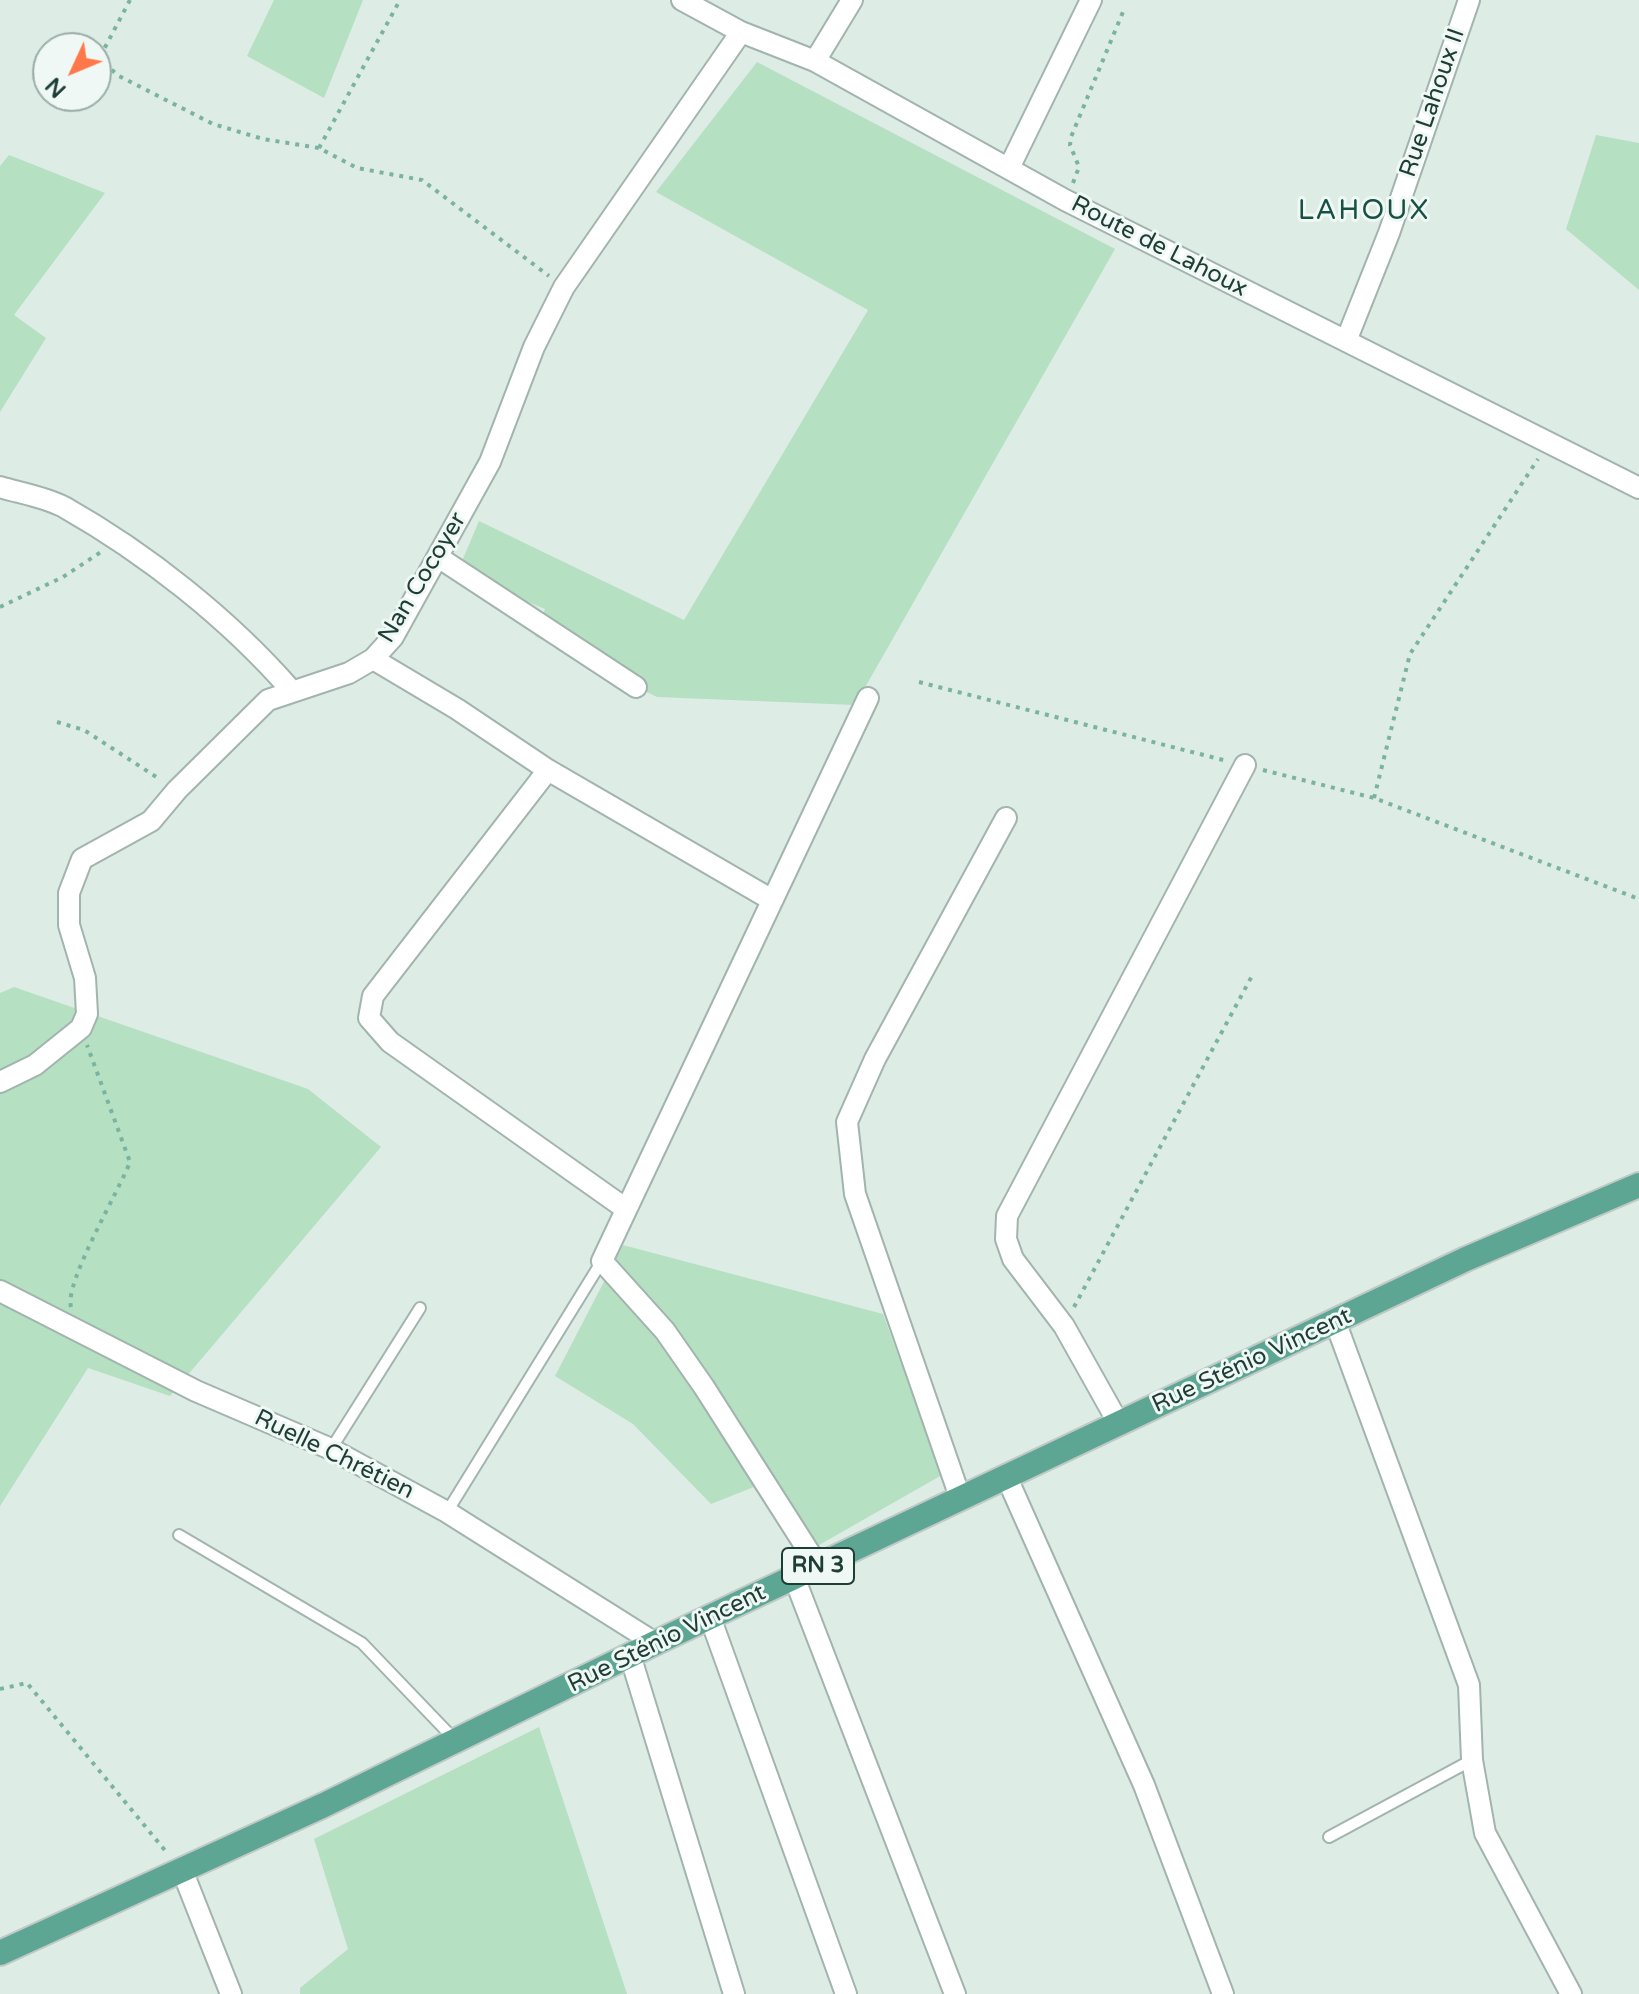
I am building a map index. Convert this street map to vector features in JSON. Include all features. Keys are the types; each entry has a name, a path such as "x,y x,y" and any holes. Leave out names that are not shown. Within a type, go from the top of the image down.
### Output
{"main road":[{"name":"Rue Sténio Vincent","path":"0,1953 456,1742 655,1643 1466,1259 1639,1185"}],"street":[{"name":"Route de Lahoux","path":"682,0 741,32 815,61 1065,200 1639,488"},
{"path":"815,61 852,0"},
{"path":"1009,168 1091,0"},
{"name":"Rue Lahoux II","path":"1346,341 1389,233 1465,1"},
{"name":"Nan Cocoyer","path":"81,1028 87,1014 85,978 69,925 69,893 82,859 151,821 177,790 268,700 291,690 321,684 373,659 393,637 490,462 534,347 564,287 741,32"},
{"path":"0,487 61,506 117,542 258,651 291,690"},
{"path":"438,557 636,687"},
{"path":"373,659 457,709 548,770 772,900"},
{"path":"818,1566 665,1331 602,1261 868,698"},
{"path":"1119,1424 1064,1326 1013,1259 1006,1239 1007,1216 1245,765"},
{"path":"548,770 373,996 369,1018 390,1042 626,1209"},
{"path":"961,1500 855,1194 847,1122 875,1059 1006,818"},
{"path":"0,1082 35,1065 81,1028"},
{"name":"Ruelle Chrétien","path":"0,1291 196,1391 331,1449 447,1512 655,1643"},
{"path":"1335,1321 1469,1685 1472,1760 1485,1833 1571,1994"},
{"path":"1007,1478 1144,1785 1223,1994"},
{"path":"794,1577 955,1994"},
{"path":"710,1617 846,1994"},
{"path":"630,1655 734,1994"},
{"path":"182,1870 231,1994"}],"lane":[{"path":"447,1512 602,1261"},
{"path":"331,1449 420,1308"},
{"path":"179,1535 362,1643 456,1742"},
{"path":"1329,1837 1472,1760"}],"path":[{"path":"130,0 102,53 106,65 119,76 213,124 263,139 319,148 357,168 422,180 564,287"},
{"path":"319,148 400,0"},
{"path":"1065,200 1079,167 1070,145 1071,137 1125,7"},
{"path":"1374,798 1410,654 1549,443"},
{"path":"0,607 63,577 117,542"},
{"path":"919,682 1374,798 1639,899"},
{"path":"57,722 84,730 177,790"},
{"path":"1064,1326 1253,974"},
{"path":"78,1330 69,1300 79,1266 118,1194 130,1162 81,1028"},
{"path":"0,1689 27,1683 182,1870"}],"green space":[{"path":"274,0 363,0 324,98 247,56"},
{"path":"757,62 1115,249 855,705 657,697 535,636 545,609 457,573 479,521 684,620 868,310 656,192"},
{"path":"1596,135 1639,143 1639,290 1566,229"},
{"path":"9,155 105,193 14,315 46,338 0,412 0,166"},
{"path":"14,987 308,1089 381,1147 170,1396 88,1368 0,1506 0,993"},
{"path":"623,1245 883,1314 942,1475 805,1553 764,1483 711,1504 633,1424 555,1376"},
{"path":"539,1727 627,1994 300,1994 300,1988 348,1949 314,1839"}],"district":[{"name":"LAHOUX","path":"1364,212"}]}
